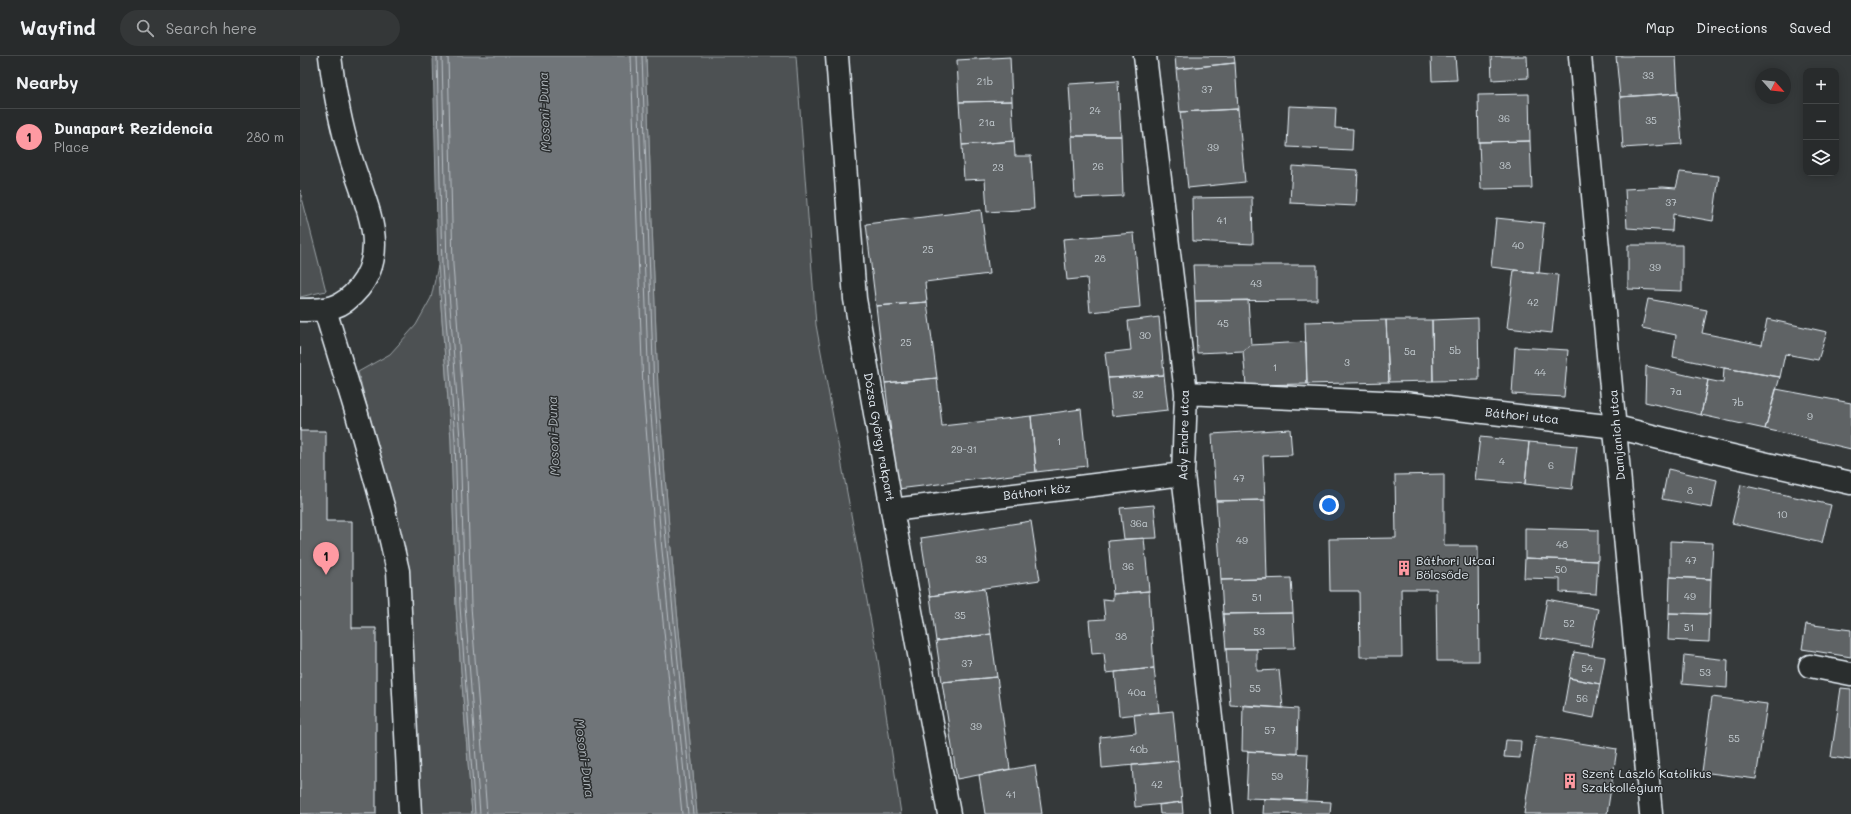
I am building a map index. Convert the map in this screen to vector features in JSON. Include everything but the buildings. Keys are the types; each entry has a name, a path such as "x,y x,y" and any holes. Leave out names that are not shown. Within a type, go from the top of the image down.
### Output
{"street":[{"path":"300,310 325,310 334,308 353,296 368,276 373,264 375,249 372,223 349,154 341,123 330,56"},
{"name":"Dózsa György rakpart","path":"837,56 856,299 892,510 949,814"},
{"name":"Ady Endre utca","path":"1145,56 1186,393 1183,474 1222,814"},
{"name":"Damjanich utca","path":"1580,56 1616,427 1651,814"},
{"path":"325,310 382,502 398,571 410,814"},
{"name":"Báthori utca","path":"1186,393 1404,403 1616,427 1851,483"},
{"name":"Báthori köz","path":"892,510 1183,474"},
{"path":"1810,666 1851,674"}],"shaded area":[{"path":"646,56 796,56 816,325 878,660 901,814 697,814 670,539 658,389"},
{"path":"300,190 326,291 300,297"},
{"path":"438,266 451,440 456,606 472,814 417,814 395,513 358,372 390,354 416,325 431,298"}],"water":[{"name":"Mosoni-Duna","path":"433,56 646,56 658,389 670,539 697,814 472,814 456,606 451,440 438,266"}],"place":[{"name":"Báthori Utcai Bölcsőde","path":"1404,568"},
{"name":"Dunapart Rezidencia","path":"326,575"},
{"name":"Szent László Katolikus Szakkollégium","path":"1570,781"}]}
